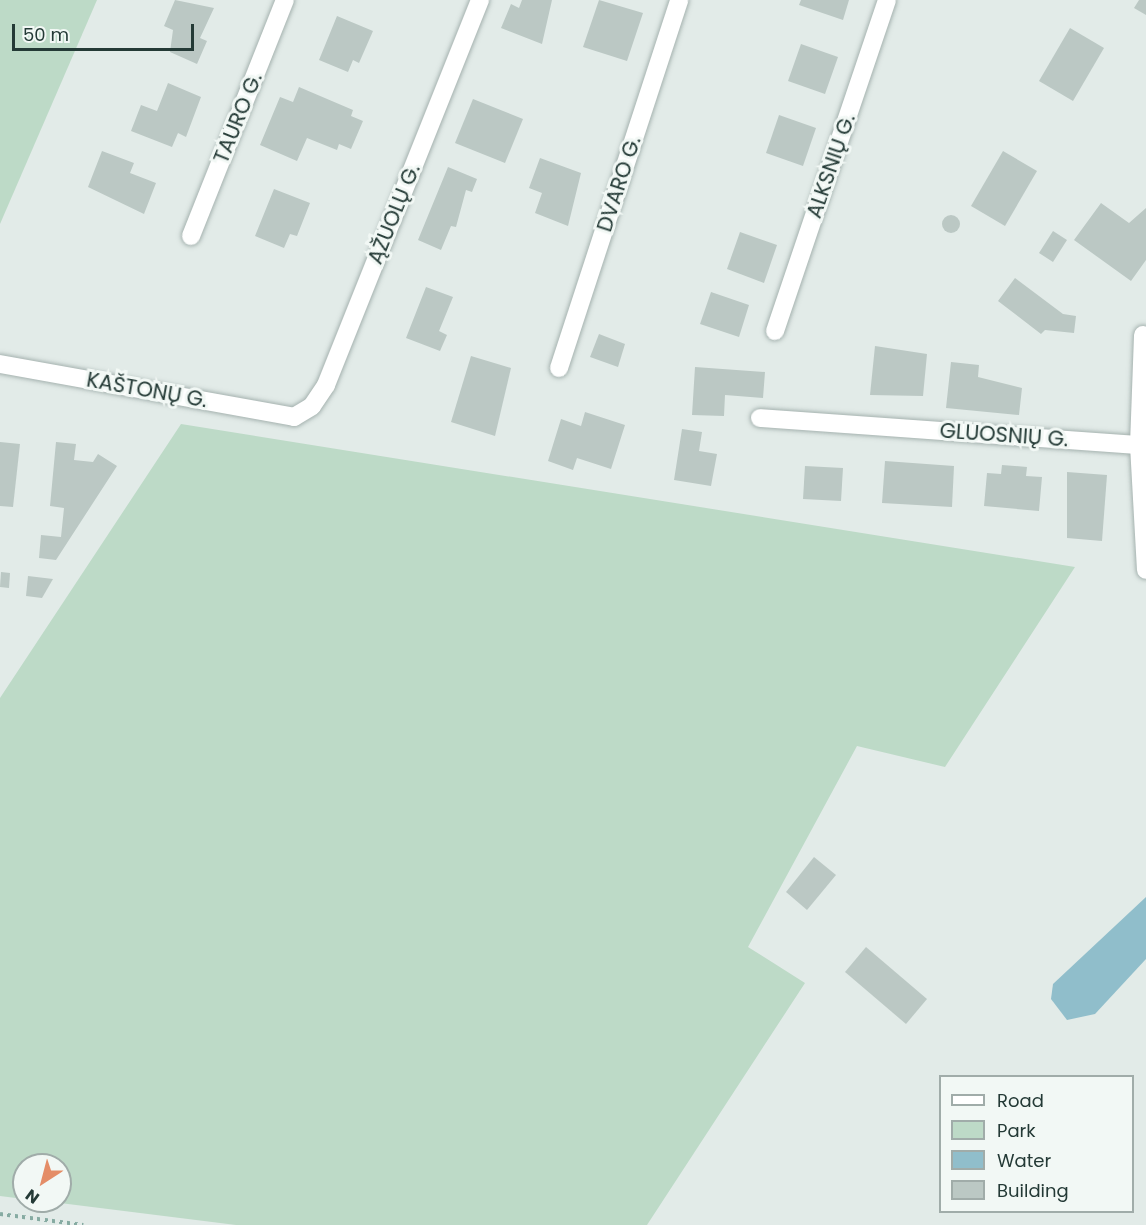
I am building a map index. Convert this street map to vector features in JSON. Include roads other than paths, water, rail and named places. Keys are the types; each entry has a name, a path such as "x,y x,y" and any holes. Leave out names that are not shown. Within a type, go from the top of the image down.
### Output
{"street":[{"name":"TAURO G.","path":"191,236 285,0"},
{"name":"ĄŽUOLŲ G.","path":"294,417 312,406 326,385 480,0"},
{"name":"DVARO G.","path":"559,368 679,0"},
{"name":"ALKSNIŲ G.","path":"775,331 887,0"},
{"path":"1145,335 1138,445 1146,570"},
{"name":"KAŠTONŲ G.","path":"0,364 294,417"},
{"name":"GLUOSNIŲ G.","path":"760,418 1138,445"}],"water":[{"path":"1146,897 1146,959 1095,1014 1067,1020 1051,999 1053,984"}]}
